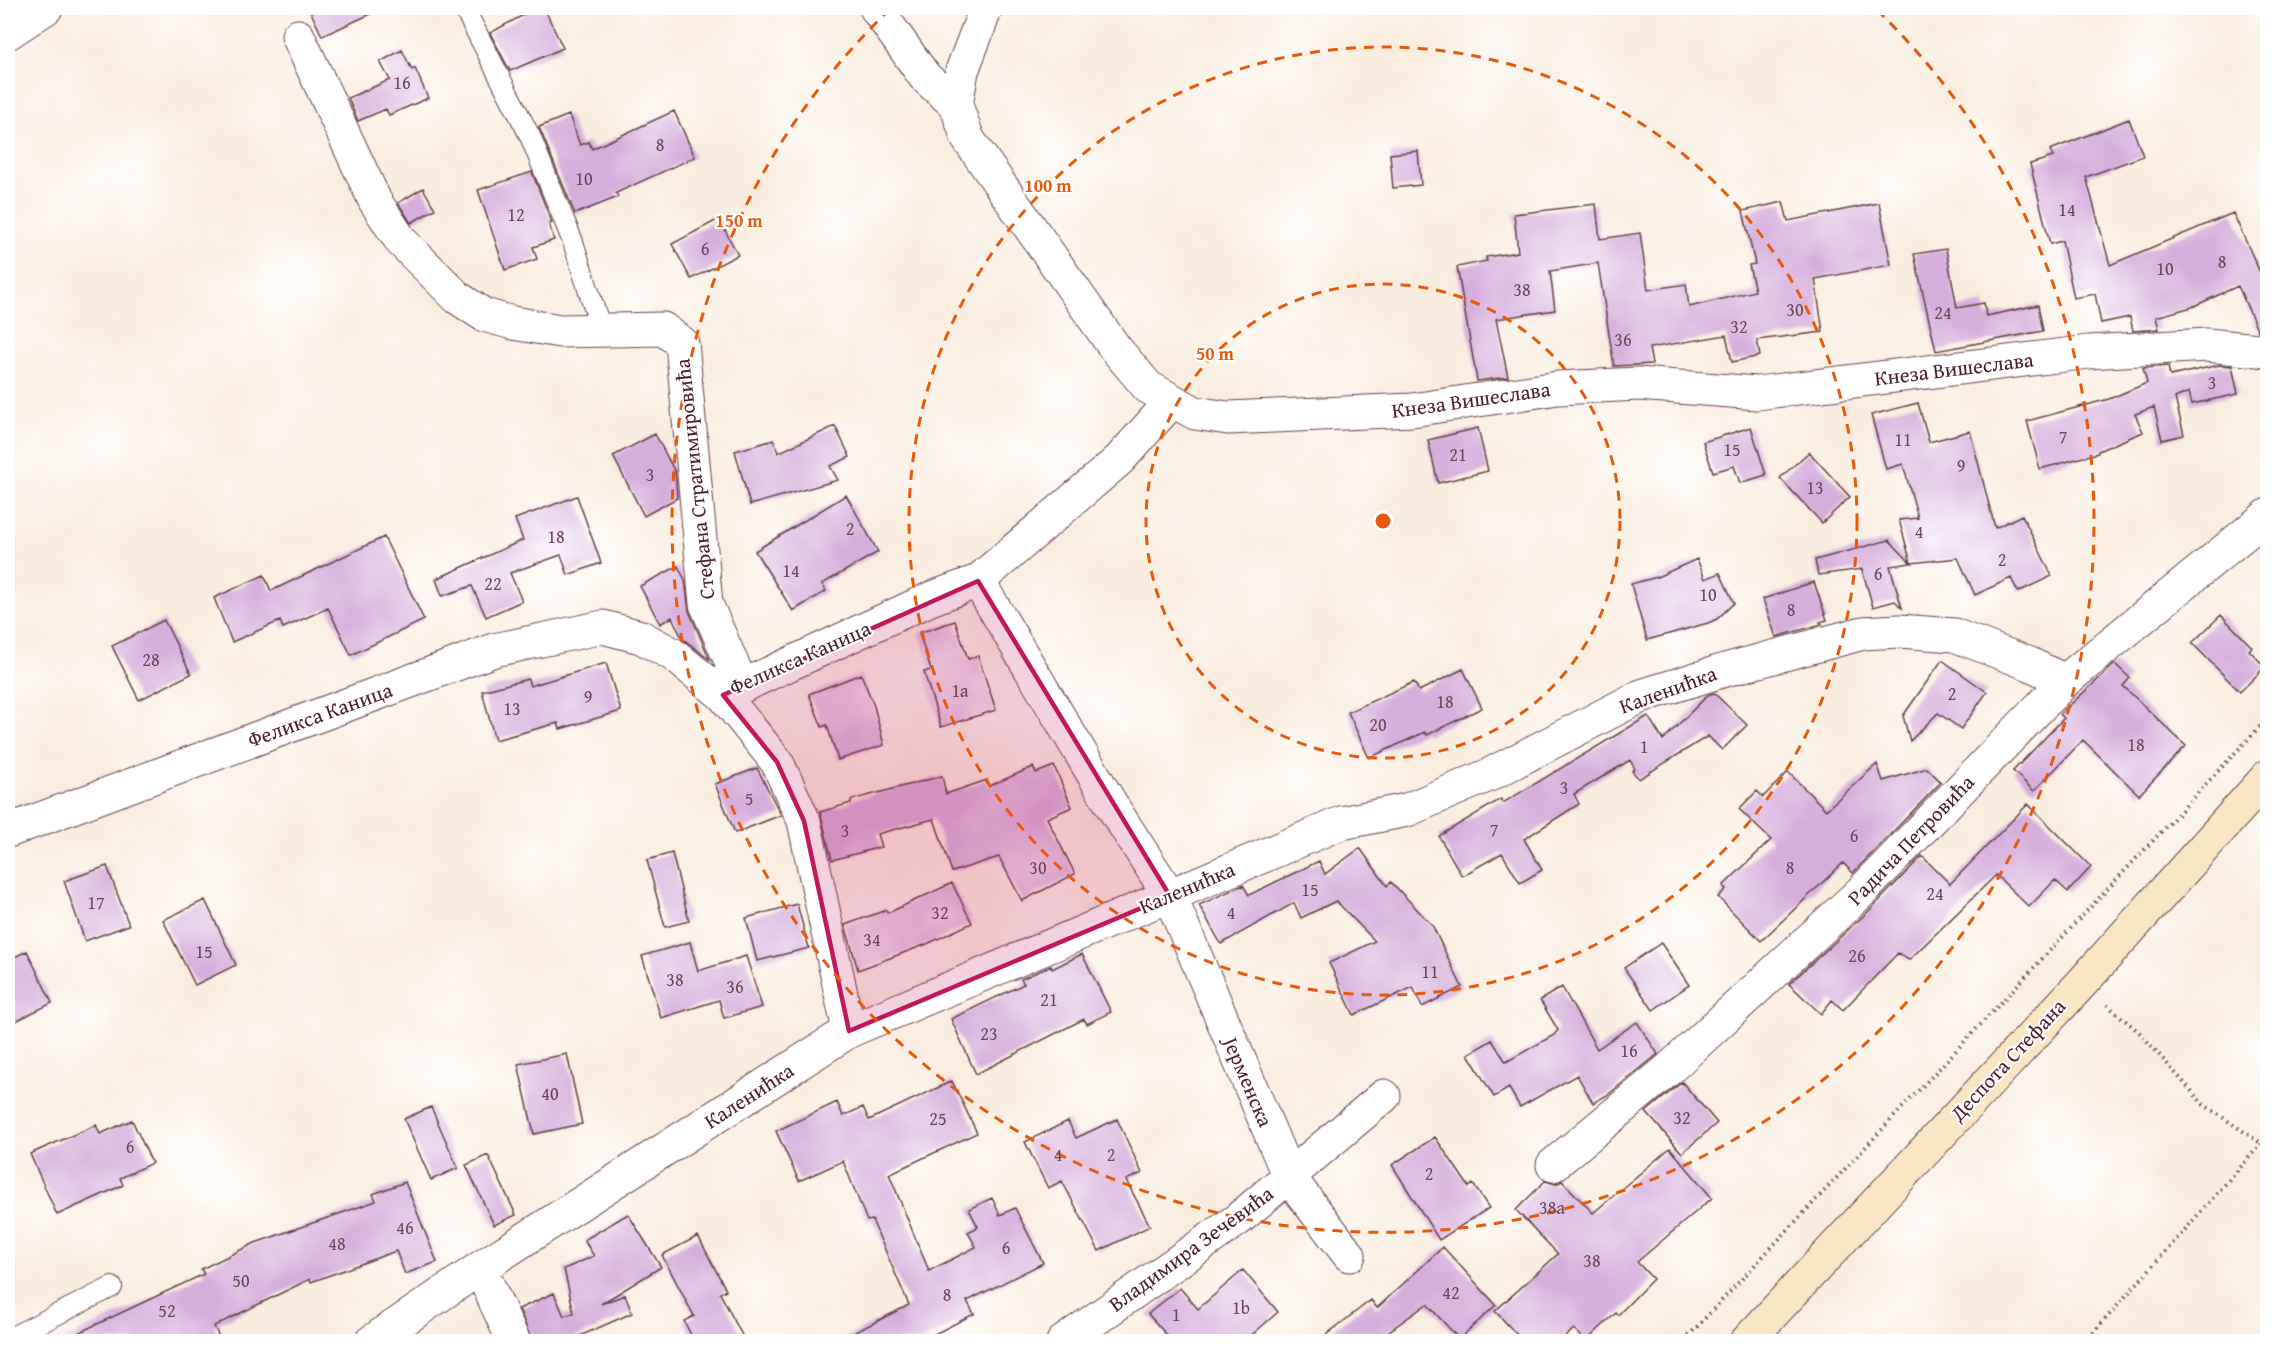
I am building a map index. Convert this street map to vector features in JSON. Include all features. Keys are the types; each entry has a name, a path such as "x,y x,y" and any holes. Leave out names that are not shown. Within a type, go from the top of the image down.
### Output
{"main road":[{"name":"Деспота Стефана","path":"1746,1341 2081,984 2268,776"}],"street":[{"path":"8,33 46,8"},
{"name":"Кнеза Вишеслава","path":"876,8 924,77 956,105 968,139 1089,313 1148,387 1171,402 1195,413 1228,418 1412,410 1558,388 1638,384 1729,393 1757,393 2089,352 2207,345 2268,351"},
{"path":"956,105 962,71 986,8"},
{"name":"Стефана Стратимировића","path":"298,36 375,201 401,241 432,275 458,298 484,315 560,331 663,329 682,343 706,604 733,691"},
{"name":"Феликса Каница","path":"8,831 494,650 603,627 641,637 733,691 930,599 978,581 1119,460 1171,402"},
{"name":"Радича Петровића","path":"1553,1165 1669,1069 1862,892 2065,681 2268,515"},
{"name":"Јерменска","path":"978,581 1117,814 1170,896 1289,1177 1349,1255"},
{"name":"Каленићка","path":"371,1341 480,1268 849,1031 1341,823 1418,806 1489,775 1641,696 1809,646 1863,633 1899,631 1954,635 2010,655 2065,681"},
{"path":"733,691 777,762 804,821 849,1031"},
{"name":"Владимира Зечевића","path":"1063,1341 1237,1220 1384,1096"},
{"path":"480,1268 514,1341"}],"lane":[{"path":"464,8 530,136 573,242 601,329"},
{"path":"8,1339 112,1287"}],"path":[{"path":"1678,1341 1708,1315 2268,718"},
{"path":"2081,984 2139,1032 2203,1104 2268,1148"},
{"path":"2085,1341 2260,1144"}],"highlighted area":[{"path":"978,581 1170,896 849,1031 804,821 777,762 723,695"}],"building":[{"path":"309,8 384,8 322,36"},
{"path":"536,8 544,8 563,48 510,71 490,33"},
{"path":"402,50 412,70 415,68 428,98 389,115 386,109 358,121 348,98 390,80 380,62"},
{"path":"674,111 695,157 616,193 618,197 575,214 539,127 569,115 580,145 589,142 592,149"},
{"path":"2129,119 2143,156 2086,177 2110,265 2233,213 2268,290 2268,332 2258,331 2238,286 2192,307 2156,317 2159,329 2133,331 2130,317 2101,323 2095,294 2074,298 2062,241 2050,244 2030,164 2053,157 2050,150"},
{"path":"1418,151 1421,185 1393,188 1390,154"},
{"path":"532,172 552,223 549,224 554,240 533,247 537,259 505,270 478,190"},
{"path":"423,188 435,209 411,223 398,203"},
{"path":"1783,202 1788,221 1879,203 1891,265 1815,279 1823,332 1757,340 1760,356 1732,362 1726,335 1649,348 1652,364 1614,366 1598,263 1550,271 1555,310 1496,319 1508,377 1477,381 1457,267 1487,261 1486,257 1518,252 1514,214 1596,204 1600,239 1640,233 1648,290 1686,284 1689,307 1755,291 1749,265 1755,264 1743,211"},
{"path":"719,219 738,255 691,279 672,244"},
{"path":"1946,249 1957,308 1984,303 1986,316 2038,305 2043,331 1936,351 1914,254"},
{"path":"2219,365 2232,366 2238,394 2192,404 2189,392 2175,398 2184,435 2162,440 2154,407 2135,414 2143,432 2098,451 2098,453 2040,469 2027,421 2109,399 2147,383 2143,368 2168,366 2170,376"},
{"path":"1918,403 1929,442 1970,431 1995,528 2022,515 2052,576 2018,592 2011,578 1975,595 1958,558 1911,563 1899,520 1918,518 1903,464 1886,469 1871,415"},
{"path":"835,426 850,457 830,466 838,480 750,505 735,451 774,440 778,453"},
{"path":"1751,427 1766,475 1740,483 1734,466 1713,472 1703,442"},
{"path":"1478,428 1488,471 1438,483 1428,440"},
{"path":"655,434 675,472 677,498 644,516 613,456"},
{"path":"1809,452 1850,497 1822,523 1780,478"},
{"path":"846,495 878,552 822,584 826,591 793,611 755,551"},
{"path":"577,496 601,563 568,575 561,555 510,573 522,601 486,617 472,586 442,596 436,579 523,540 515,519"},
{"path":"384,537 424,620 351,655 328,608 283,628 280,621 232,642 214,598 264,575 271,591"},
{"path":"1889,540 1911,563 1890,566 1902,608 1895,601 1873,607 1862,569 1818,575 1815,560"},
{"path":"1697,559 1705,579 1720,573 1734,603 1717,619 1708,623 1647,640 1631,584 1657,577"},
{"path":"678,566 685,580 689,611 710,660 682,638 672,617 660,624 640,586"},
{"path":"1814,582 1827,620 1820,622 1822,624 1776,637 1763,599"},
{"path":"2221,615 2252,647 2249,650 2265,667 2240,692 2192,643"},
{"path":"164,620 191,674 139,700 112,646"},
{"path":"955,621 968,659 978,656 996,710 941,727 924,672 931,670 919,633"},
{"path":"1942,660 1987,692 1961,729 1938,713 1910,741 1903,716"},
{"path":"606,663 621,711 560,729 558,723 495,740 482,691 528,679 530,686"},
{"path":"2115,664 2130,678 2123,686 2186,746 2139,795 2083,740 2034,791 2013,771 2064,718 2060,714"},
{"path":"1463,669 1482,708 1427,735 1425,732 1369,758 1348,712 1414,682 1419,691"},
{"path":"861,674 874,706 884,745 838,760 827,725 822,727 809,694"},
{"path":"1714,693 1747,725 1722,750 1708,736 1639,779 1632,771 1635,769 1630,760 1574,794 1579,804 1524,839 1542,870 1520,883 1502,853 1462,876 1439,836 1501,799 1503,803 1648,716 1663,740 1708,695"},
{"path":"1877,764 1883,781 1927,768 1941,782 1853,873 1843,863 1761,941 1718,897 1726,889 1723,886 1771,840 1739,809 1757,791 1763,797 1788,772 1826,810"},
{"path":"1054,766 1072,807 1047,818 1075,874 1022,901 999,857 952,872 934,819 877,834 881,847 832,860 820,812 851,803 851,800 942,776 946,794 987,780 989,786 1033,767 1036,773"},
{"path":"757,768 781,815 735,833 715,784"},
{"path":"2028,804 2091,867 2068,892 2055,880 2029,907 1996,875 1909,960 1898,953 1843,1010 1832,1000 1821,1014 1789,984 1874,906 1922,856 1950,884"},
{"path":"1360,848 1387,886 1391,882 1432,925 1462,987 1422,1007 1413,987 1354,1015 1329,963 1375,941 1336,901 1301,918 1294,903 1221,944 1199,905 1243,885 1249,895 1319,861 1325,874"},
{"path":"672,853 689,921 665,927 647,860"},
{"path":"107,866 129,925 85,941 64,881"},
{"path":"952,883 972,923 927,944 858,970 845,925 886,910 888,913"},
{"path":"205,900 236,965 195,985 163,920"},
{"path":"797,904 809,948 757,961 746,918"},
{"path":"690,942 698,971 746,956 762,1007 724,1018 719,1000 661,1018 642,956"},
{"path":"1661,943 1689,985 1653,1010 1624,968"},
{"path":"27,951 52,1003 8,1025 8,960"},
{"path":"1082,954 1111,1012 1087,1024 1084,1019 976,1074 951,1019 1024,984 1021,979 1051,966 1052,969"},
{"path":"1562,987 1597,1049 1637,1022 1658,1054 1609,1094 1593,1103 1577,1075 1520,1107 1509,1088 1494,1097 1468,1054 1492,1040 1506,1062 1554,1035 1558,1030 1540,1000"},
{"path":"567,1054 582,1124 534,1134 518,1064"},
{"path":"952,1081 977,1133 889,1174 929,1271 976,1247 968,1232 978,1227 969,1209 992,1198 1000,1215 1015,1208 1043,1263 967,1301 974,1314 921,1341 838,1341 909,1305 872,1220 867,1221 843,1161 799,1181 776,1131 837,1102 843,1116 863,1107 869,1120"},
{"path":"1682,1082 1717,1123 1682,1153 1646,1112"},
{"path":"431,1107 458,1168 431,1180 404,1119"},
{"path":"1117,1119 1142,1173 1126,1180 1150,1226 1099,1251 1062,1181 1048,1188 1025,1142 1068,1121 1076,1138"},
{"path":"132,1120 152,1163 120,1178 123,1185 57,1215 30,1154 96,1125 100,1134"},
{"path":"1435,1137 1469,1187 1473,1184 1489,1208 1439,1240 1392,1165"},
{"path":"1670,1148 1712,1198 1637,1262 1653,1279 1618,1315 1616,1313 1586,1341 1574,1329 1560,1341 1523,1341 1495,1311 1558,1254 1516,1210 1545,1181 1556,1184 1562,1181 1593,1213"},
{"path":"488,1155 516,1215 494,1225 466,1165"},
{"path":"405,1182 437,1262 405,1274 396,1251 311,1282 310,1279 214,1326 221,1341 61,1341 204,1274 201,1269 255,1243 376,1201 373,1194"},
{"path":"628,1214 661,1267 601,1304 625,1295 632,1313 575,1338 577,1341 532,1341 519,1309 554,1293 564,1316 574,1313 564,1269 594,1256 584,1240"},
{"path":"698,1236 726,1290 720,1293 745,1341 694,1341 684,1321 694,1316 662,1255"},
{"path":"1443,1247 1496,1305 1459,1339 1427,1304 1375,1341 1318,1341 1371,1300 1377,1308"},
{"path":"1243,1270 1278,1312 1245,1341 1172,1341 1148,1314 1180,1288 1198,1309"}]}
